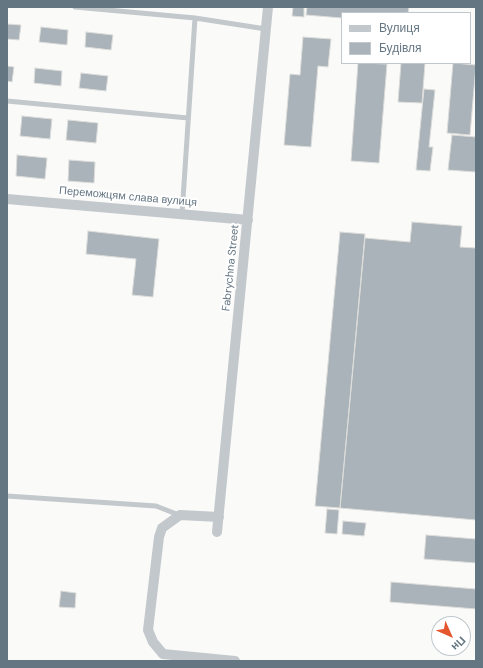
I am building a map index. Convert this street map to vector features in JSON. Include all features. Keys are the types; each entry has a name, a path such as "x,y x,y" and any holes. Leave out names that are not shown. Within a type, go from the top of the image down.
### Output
{"street":[{"name":"Fabrychna Street","path":"217,532 268,7"},
{"name":"Переможцям слава вулиця","path":"7,199 248,220"},
{"path":"219,517 180,515 162,528 159,537 148,630 153,642 163,654 235,661"}],"lane":[{"path":"75,7 195,18 266,29"},
{"path":"182,214 195,18"},
{"path":"7,101 188,118"},
{"path":"7,496 156,506 180,515"}],"building":[{"path":"293,7 304,7 304,17 292,16"},
{"path":"307,7 409,7 408,12 341,12 341,18 306,15"},
{"path":"7,24 21,25 19,40 7,39"},
{"path":"41,27 68,30 67,45 39,42"},
{"path":"86,32 113,35 111,50 85,47"},
{"path":"303,37 331,39 328,67 318,66 311,147 284,145 290,74 300,75"},
{"path":"358,64 387,64 379,163 351,161"},
{"path":"401,64 425,64 422,103 398,102"},
{"path":"453,64 476,65 470,135 447,133"},
{"path":"7,66 14,67 12,82 7,81"},
{"path":"35,68 62,71 61,86 34,83"},
{"path":"81,73 108,76 106,91 79,88"},
{"path":"424,89 435,90 429,147 433,147 430,171 416,170"},
{"path":"22,116 52,119 50,139 20,136"},
{"path":"68,120 98,123 96,143 66,140"},
{"path":"452,135 476,137 476,172 448,170"},
{"path":"17,155 47,158 45,179 16,176"},
{"path":"69,160 95,162 94,183 68,181"},
{"path":"412,222 462,226 460,247 476,248 476,520 340,508 365,238 410,242"},
{"path":"88,231 159,239 153,297 132,295 136,259 86,254"},
{"path":"340,232 365,234 340,508 315,506"},
{"path":"327,509 339,510 337,534 325,533"},
{"path":"343,521 366,523 364,536 342,534"},
{"path":"426,535 476,539 476,563 424,559"},
{"path":"391,582 476,589 476,609 390,602"},
{"path":"61,591 76,593 75,608 59,607"}]}
